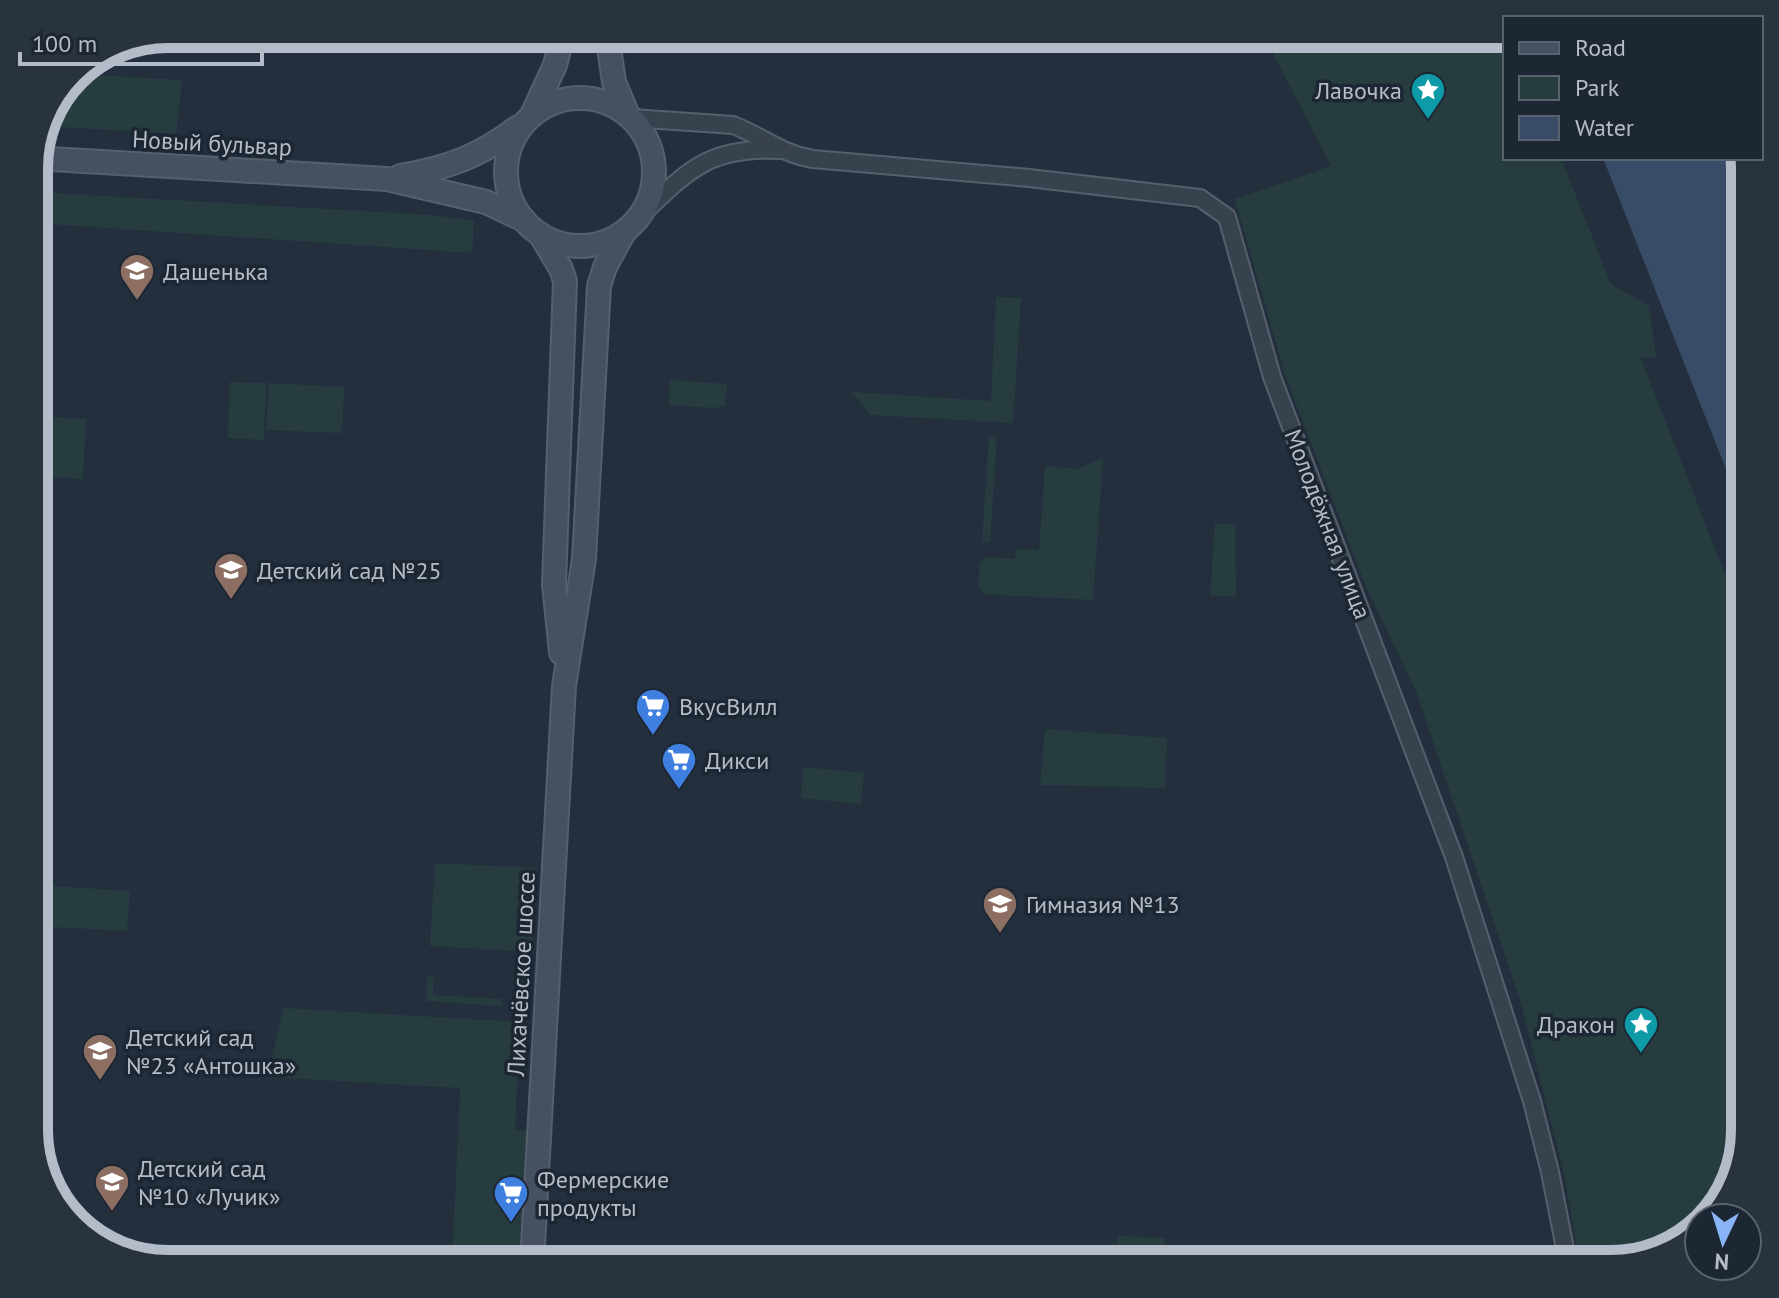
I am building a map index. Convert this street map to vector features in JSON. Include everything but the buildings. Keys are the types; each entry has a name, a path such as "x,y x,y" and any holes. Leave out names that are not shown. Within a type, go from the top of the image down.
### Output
{"main road":[{"path":"528,118 548,104 580,97 607,102 629,115 642,129 654,158 653,188 632,224 602,243 567,245 532,227 514,205 508,188 508,153 514,136 528,118 555,65 559,48"},
{"path":"609,48 614,82 629,115"},
{"name":"Новый бульвар","path":"387,179 459,163 504,138 528,118"},
{"name":"Новый бульвар","path":"48,159 387,179 486,202 532,227"},
{"name":"Лихачёвское шоссе","path":"533,1250 564,686 584,559 599,286 605,267 632,224"},
{"name":"Лихачёвское шоссе","path":"532,227 561,269 565,281 554,584 564,686"}],"street":[{"name":"Молодёжная улица","path":"629,115 733,125 748,130 781,151"},
{"name":"Молодёжная улица","path":"632,224 699,165 716,157 749,149 781,151 813,159 1029,178 1200,198 1227,217 1272,377 1454,857 1529,1090 1565,1250"}],"green space":[{"path":"183,48 183,51 153,49"},
{"path":"1270,48 1503,48 1503,160 1562,160 1611,284 1649,306 1656,357 1641,358 1731,590 1730,1145 1719,1183 1707,1202 1683,1202 1683,1226 1664,1238 1634,1248 1578,1250 1565,1178 1521,1003 1416,691 1366,587 1285,375 1235,199 1331,166"},
{"path":"93,75 182,80 176,134 55,127 68,101"},
{"path":"48,193 432,215 474,221 472,253 48,224"},
{"path":"996,297 1021,298 1013,423 871,415 851,392 991,401"},
{"path":"670,380 727,384 725,405 715,408 669,405"},
{"path":"230,382 266,383 264,440 228,438"},
{"path":"269,383 344,387 342,433 266,430"},
{"path":"48,417 86,419 83,479 48,477"},
{"path":"989,437 997,437 990,542 982,542"},
{"path":"1103,458 1093,600 983,594 978,585 980,562 988,557 1015,559 1016,549 1039,550 1045,466 1077,469"},
{"path":"1215,523 1235,525 1236,597 1210,595"},
{"path":"1045,729 1167,738 1165,788 1040,785"},
{"path":"803,767 864,773 861,804 801,798"},
{"path":"435,863 537,868 532,952 430,946"},
{"path":"53,886 130,891 127,931 50,927"},
{"path":"427,976 434,977 433,995 502,999 502,1006 426,1001"},
{"path":"283,1008 520,1022 515,1130 528,1131 522,1250 453,1250 460,1088 268,1077"},
{"path":"1118,1236 1165,1238 1165,1250 1117,1250"}],"water":[{"path":"1604,160 1730,160 1731,482"}],"place":[{"name":"Лавочка","path":"1428,121"},
{"name":"Дашенька","path":"137,302"},
{"name":"Детский сад №25","path":"231,601"},
{"name":"ВкусВилл","path":"653,737"},
{"name":"Дикси","path":"679,791"},
{"name":"Гимназия №13","path":"1000,935"},
{"name":"Дракон","path":"1641,1055"},
{"name":"Детский сад №23 «Антошка»","path":"100,1082"},
{"name":"Детский сад №10 «Лучик»","path":"112,1213"},
{"name":"Фермерские продукты","path":"511,1224"}]}
